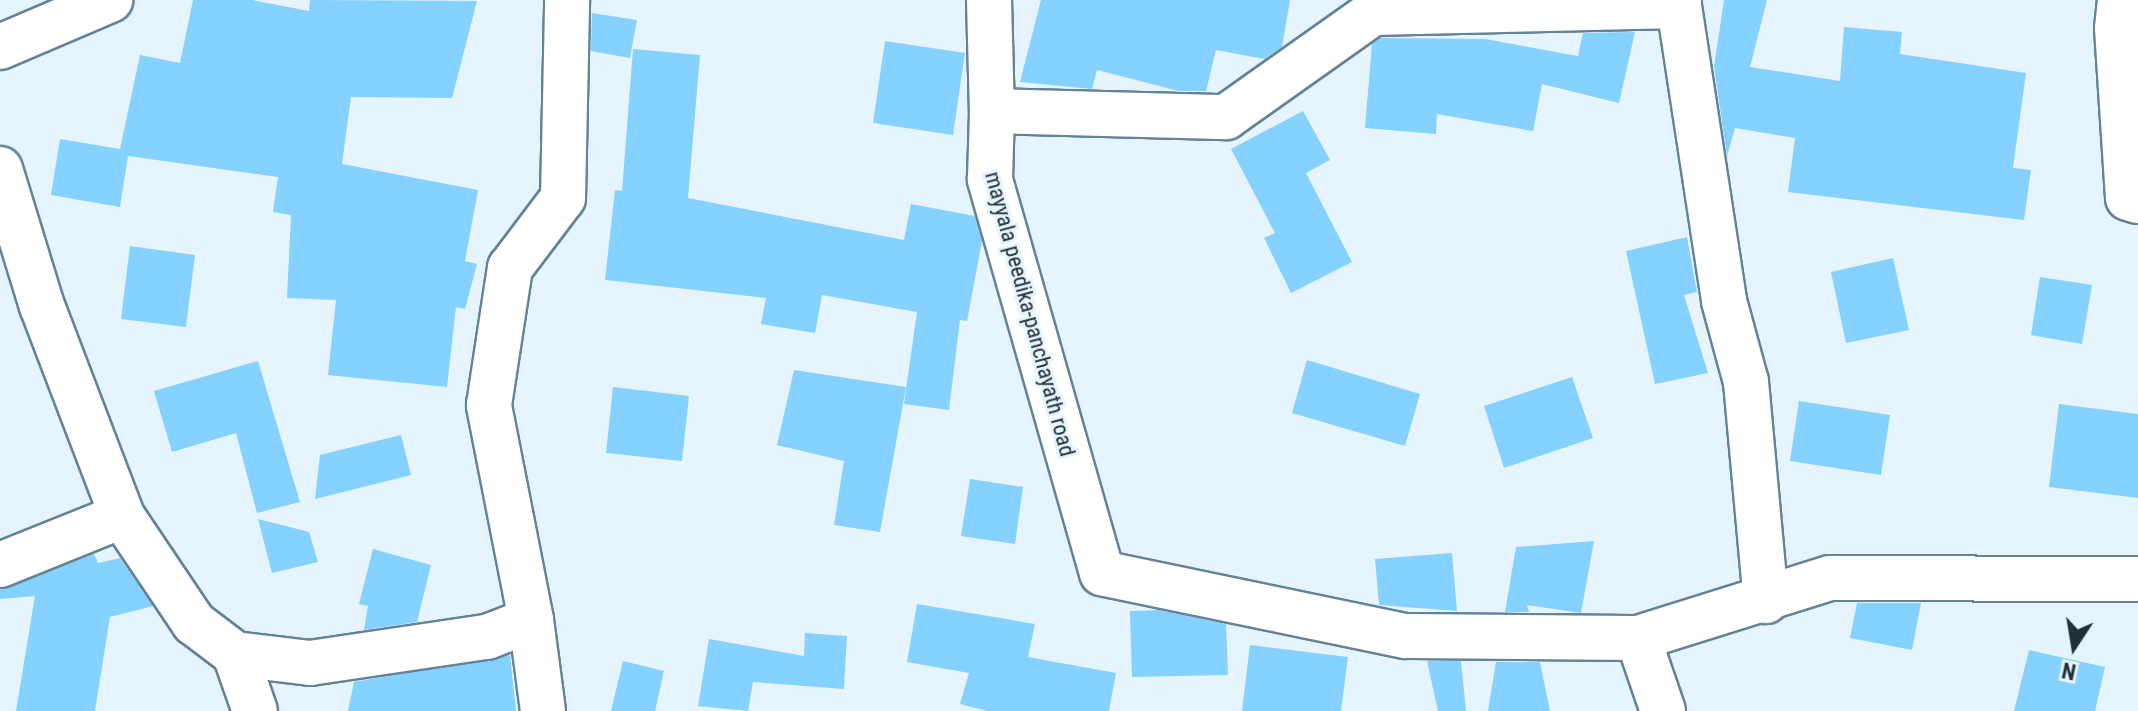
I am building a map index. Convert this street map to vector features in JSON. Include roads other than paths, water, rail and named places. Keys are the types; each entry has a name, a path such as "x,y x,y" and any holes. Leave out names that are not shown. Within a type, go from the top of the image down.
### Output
{"street":[{"path":"0,47 110,0"},
{"path":"543,711 531,620 489,405 510,268 563,198 567,0"},
{"path":"989,0 992,111 1226,117 1373,13 1679,3 1724,301 1746,382 1766,601"},
{"path":"2120,0 2117,28 2128,198 2138,201"},
{"name":"mayyala peedika-panchayath road","path":"992,111 990,179 1102,573 1405,636 1638,638"},
{"path":"0,169 42,306 122,516 194,623 235,654 310,663 487,637 531,620"},
{"path":"0,565 122,516"},
{"path":"1663,711 1638,638 1766,601 1830,578 2138,579"},
{"path":"235,654 255,711"}]}
